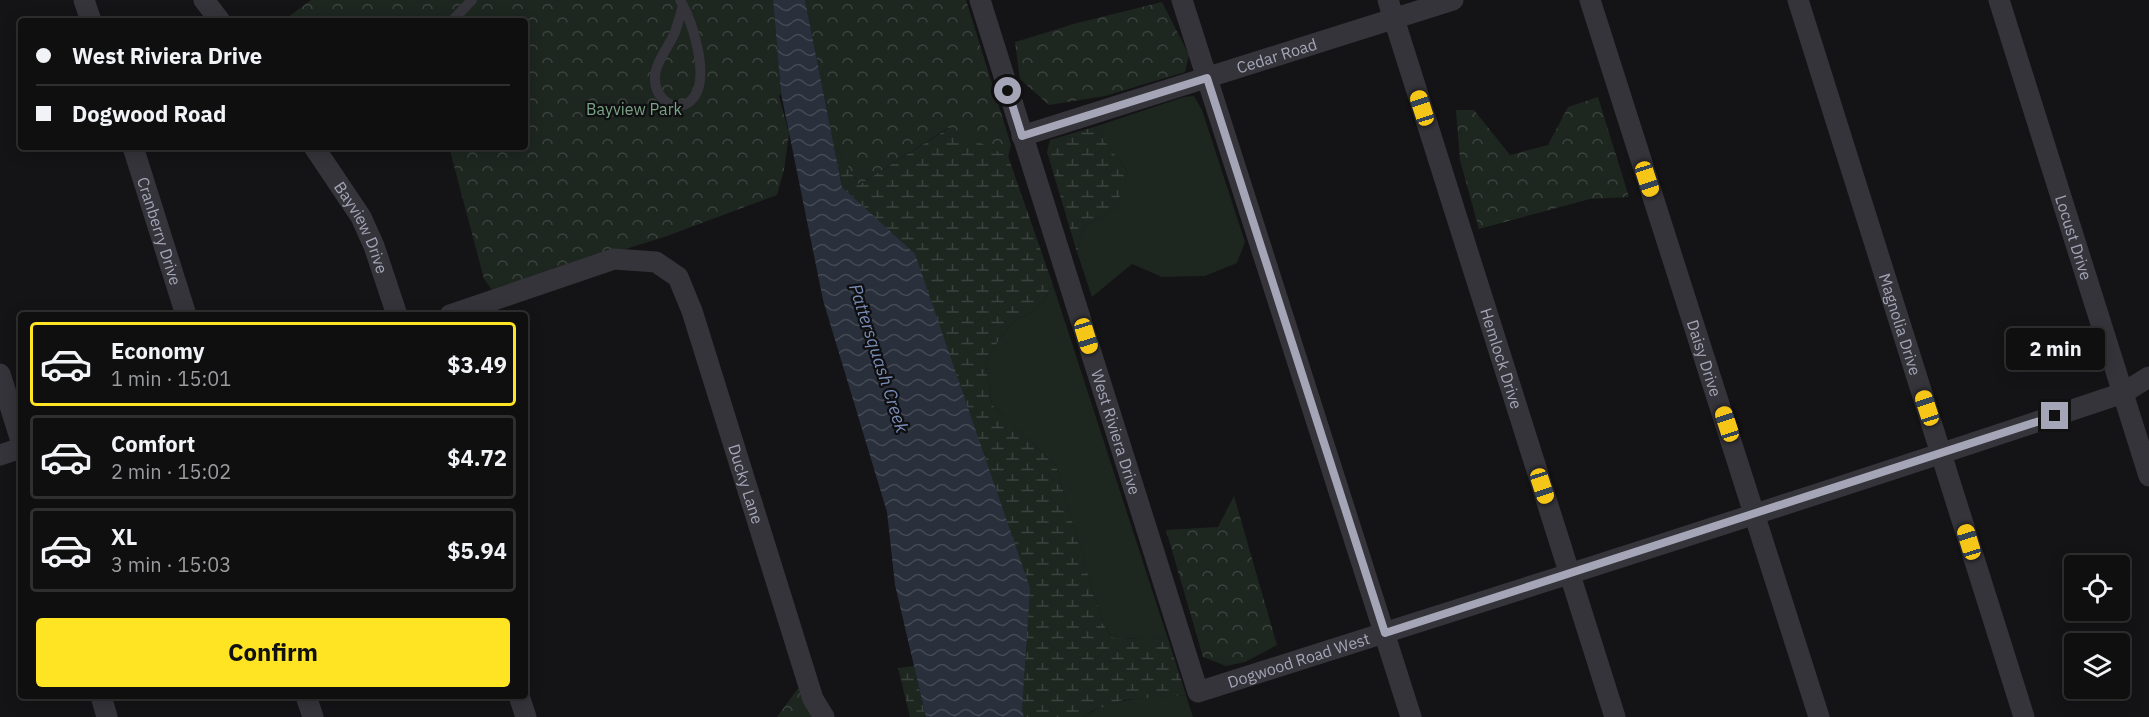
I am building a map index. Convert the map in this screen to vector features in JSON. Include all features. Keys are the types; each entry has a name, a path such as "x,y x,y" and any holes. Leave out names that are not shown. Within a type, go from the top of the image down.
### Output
{"street":[{"path":"84,0 90,18"},
{"path":"204,0 218,18"},
{"name":"West Riviera Drive","path":"980,0 1198,692"},
{"path":"1182,0 1411,717"},
{"name":"Cedar Road","path":"1022,136 1207,78 1391,10 1453,0"},
{"name":"Daisy Drive","path":"1590,0 1819,717"},
{"name":"Magnolia Drive","path":"1798,0 2024,717"},
{"name":"Locust Drive","path":"1999,0 2149,476"},
{"name":"Hemlock Drive","path":"1391,10 1615,717"},
{"name":"Cranberry Drive","path":"134,150 185,312"},
{"name":"Bayview Drive","path":"316,150 361,217 374,246 396,312"},
{"name":"Ducky Lane","path":"459,312 614,259 656,262 678,277 692,311 813,699 824,717"},
{"path":"0,374 18,431"},
{"path":"2123,393 2149,377"},
{"path":"2123,393 2149,391"},
{"name":"Dogwood Road West","path":"1198,692 1942,454 2123,393"},
{"path":"0,455 18,449"},
{"path":"102,699 107,717"},
{"path":"307,699 313,717"},
{"path":"520,699 526,717"}],"lane":[{"path":"455,18 472,0"},
{"path":"681,3 691,27 700,62 700,80 695,96 685,104 675,107 667,103 656,91 655,77 674,33 681,3"}],"green space":[{"name":"Bayview Park","path":"311,0 773,0 781,93 779,96 789,134 784,170 777,195 667,236 493,291 484,279 450,150 528,150 528,18 287,18"},
{"path":"805,0 966,0 1011,145 1008,156 948,128 859,185 833,142"},
{"path":"1162,2 1189,55 1185,72 1105,96 1049,105 1020,79 1015,42 1077,23"},
{"path":"1194,96 1202,110 1245,242 1237,263 1205,276 1162,277 1132,264 1092,297 1077,252 1085,226 1116,208 1128,172 1094,127 1184,97"},
{"path":"1598,97 1629,197 1590,199 1479,229 1460,160 1456,110 1474,110 1510,155 1548,145 1568,107"},
{"path":"1094,127 1128,172 1116,208 1085,226 1077,252 1047,152 1050,140"},
{"path":"949,128 1008,156 1053,285 1040,306 1010,325 985,360 992,405 1056,466 1102,623 1113,638 1168,639 1186,695 1123,700 1092,711 1084,717 1024,717 915,255 842,187 833,142 859,185"},
{"path":"1053,285 1168,639 1113,638 1102,623 1056,466 992,405 985,360 1010,325 1040,306"},
{"path":"1234,496 1277,645 1245,662 1226,666 1203,657 1166,530 1218,527"},
{"path":"914,666 926,717 910,717 898,668"},
{"path":"799,687 812,717 777,717"},
{"path":"1186,695 1193,717 1084,717 1107,705 1120,702"}],"water":[{"name":"Pattersquash Creek","path":"773,0 805,0 842,187 915,254 1030,588 1022,709 1024,717 926,717 895,585 887,512 823,300 781,93"}],"route":[{"path":"1008,91 1022,136 1207,78 1385,633 2055,416"}]}
